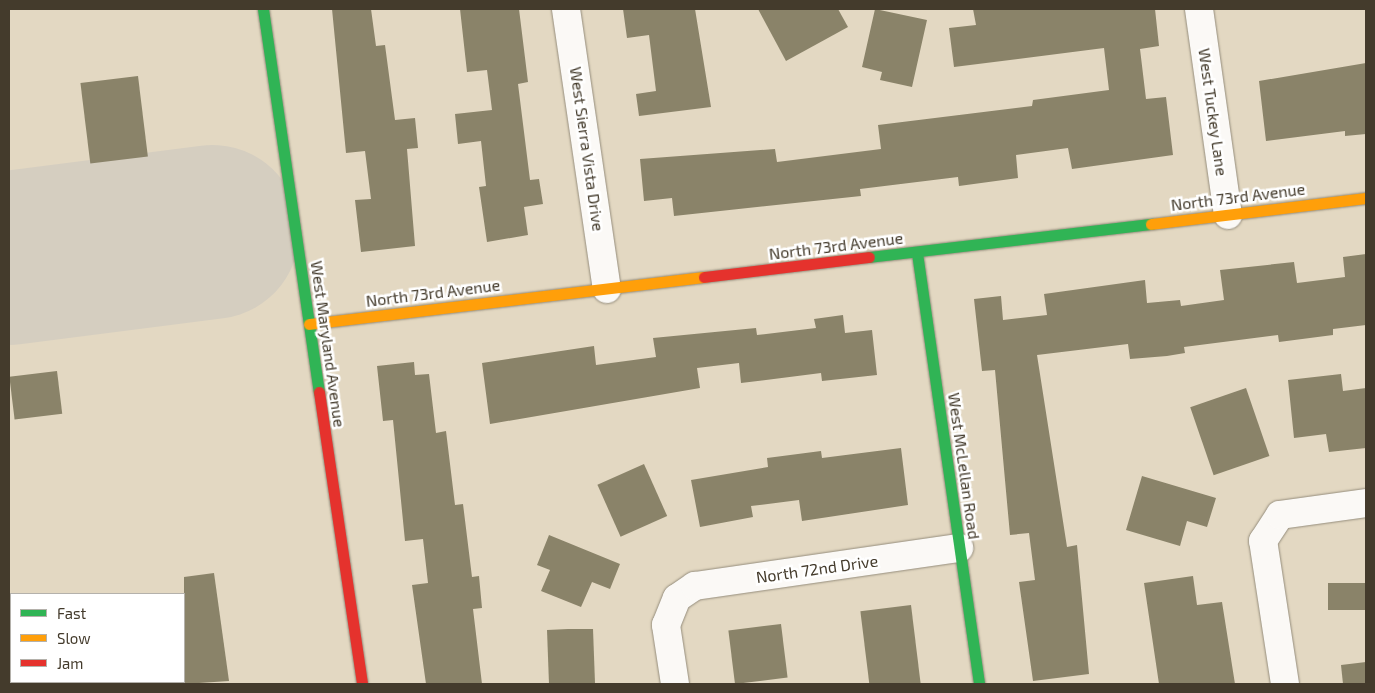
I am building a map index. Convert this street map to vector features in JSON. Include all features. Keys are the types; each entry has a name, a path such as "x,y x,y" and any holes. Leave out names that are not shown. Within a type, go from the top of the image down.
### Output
{"street":[{"name":"West Maryland Avenue","path":"263,9 362,684"},
{"name":"West Sierra Vista Drive","path":"566,9 607,289"},
{"name":"West Tuckey Lane","path":"1198,9 1228,215"},
{"name":"North 73rd Avenue","path":"309,324 1366,198"},
{"name":"West McLellan Road","path":"917,253 979,684"},
{"path":"1285,684 1264,541 1271,526 1280,515 1366,503"},
{"name":"North 72nd Drive","path":"675,684 666,625 678,598 695,586 959,548"}],"building":[{"path":"332,9 371,9 376,46 385,45 395,120 415,118 418,148 407,149 415,246 361,252 355,200 371,199 365,151 346,153"},
{"path":"460,9 519,9 528,82 518,84 530,180 539,179 543,204 524,207 528,235 487,242 479,187 486,186 481,141 458,144 455,114 492,110 487,70 467,72"},
{"path":"623,9 695,9 711,107 639,116 636,94 656,91 649,35 627,38"},
{"path":"758,9 838,9 848,27 786,61"},
{"path":"875,9 927,20 912,87 880,80 882,72 862,67"},
{"path":"973,9 1155,9 1159,46 1140,49 1146,99 1166,97 1173,155 1072,169 1068,148 1016,155 1018,178 959,186 958,177 860,189 861,196 674,216 672,198 644,201 640,159 775,149 777,162 881,149 878,125 1032,106 1033,100 1109,90 1104,48 954,67 949,28 976,25"},
{"path":"1366,63 1366,134 1345,136 1345,131 1266,141 1259,81"},
{"path":"138,76 148,156 90,163 80,83"},
{"path":"1366,254 1366,325 1333,329 1333,335 1279,342 1278,335 1184,347 1185,353 1167,356 1130,359 1128,344 1037,355 1067,547 1077,545 1089,674 1033,681 1019,582 1035,580 1029,533 1010,535 995,370 982,371 974,299 1001,296 1003,320 1047,315 1044,294 1145,280 1147,303 1180,300 1181,306 1224,300 1220,270 1294,262 1297,283 1345,277 1343,257"},
{"path":"843,315 845,333 872,330 877,375 822,381 821,373 741,383 739,363 697,368 700,388 490,424 482,363 594,346 596,365 656,357 653,338 756,328 757,335 816,328 814,319"},
{"path":"414,362 415,375 429,374 436,433 446,431 455,505 463,504 472,577 479,576 482,608 473,609 482,684 426,684 412,585 428,583 423,539 405,541 393,420 383,421 377,366"},
{"path":"57,371 62,414 15,420 9,377"},
{"path":"1341,374 1343,391 1366,388 1366,448 1329,452 1326,434 1294,438 1288,380"},
{"path":"1246,388 1269,456 1214,475 1190,407"},
{"path":"901,448 908,505 802,521 799,500 751,506 753,517 700,527 691,480 768,467 767,458 821,451 822,458"},
{"path":"644,464 667,516 621,537 597,485"},
{"path":"1142,476 1216,498 1207,527 1187,521 1180,546 1126,530"},
{"path":"549,535 620,564 610,589 592,582 581,607 541,591 550,570 537,565"},
{"path":"214,573 229,681 184,684 184,577"},
{"path":"1193,576 1197,605 1222,602 1235,684 1159,684 1144,583"},
{"path":"1328,583 1366,583 1366,610 1328,610"},
{"path":"911,605 921,684 869,684 860,611"},
{"path":"781,624 788,678 735,684 728,630"},
{"path":"593,629 595,683 549,684 547,630"},
{"path":"1366,662 1366,684 1343,684 1341,665"}],"runway":[{"path":"9,258 212,232"}],"traffic: fast":[{"path":"263,9 319,392"},
{"path":"869,257 1151,224"},
{"path":"917,253 979,684"}],"traffic: slow":[{"path":"1151,224 1366,198"},
{"path":"309,324 704,277"}],"traffic: jam":[{"path":"704,277 869,257"},
{"path":"319,392 362,684"}]}
